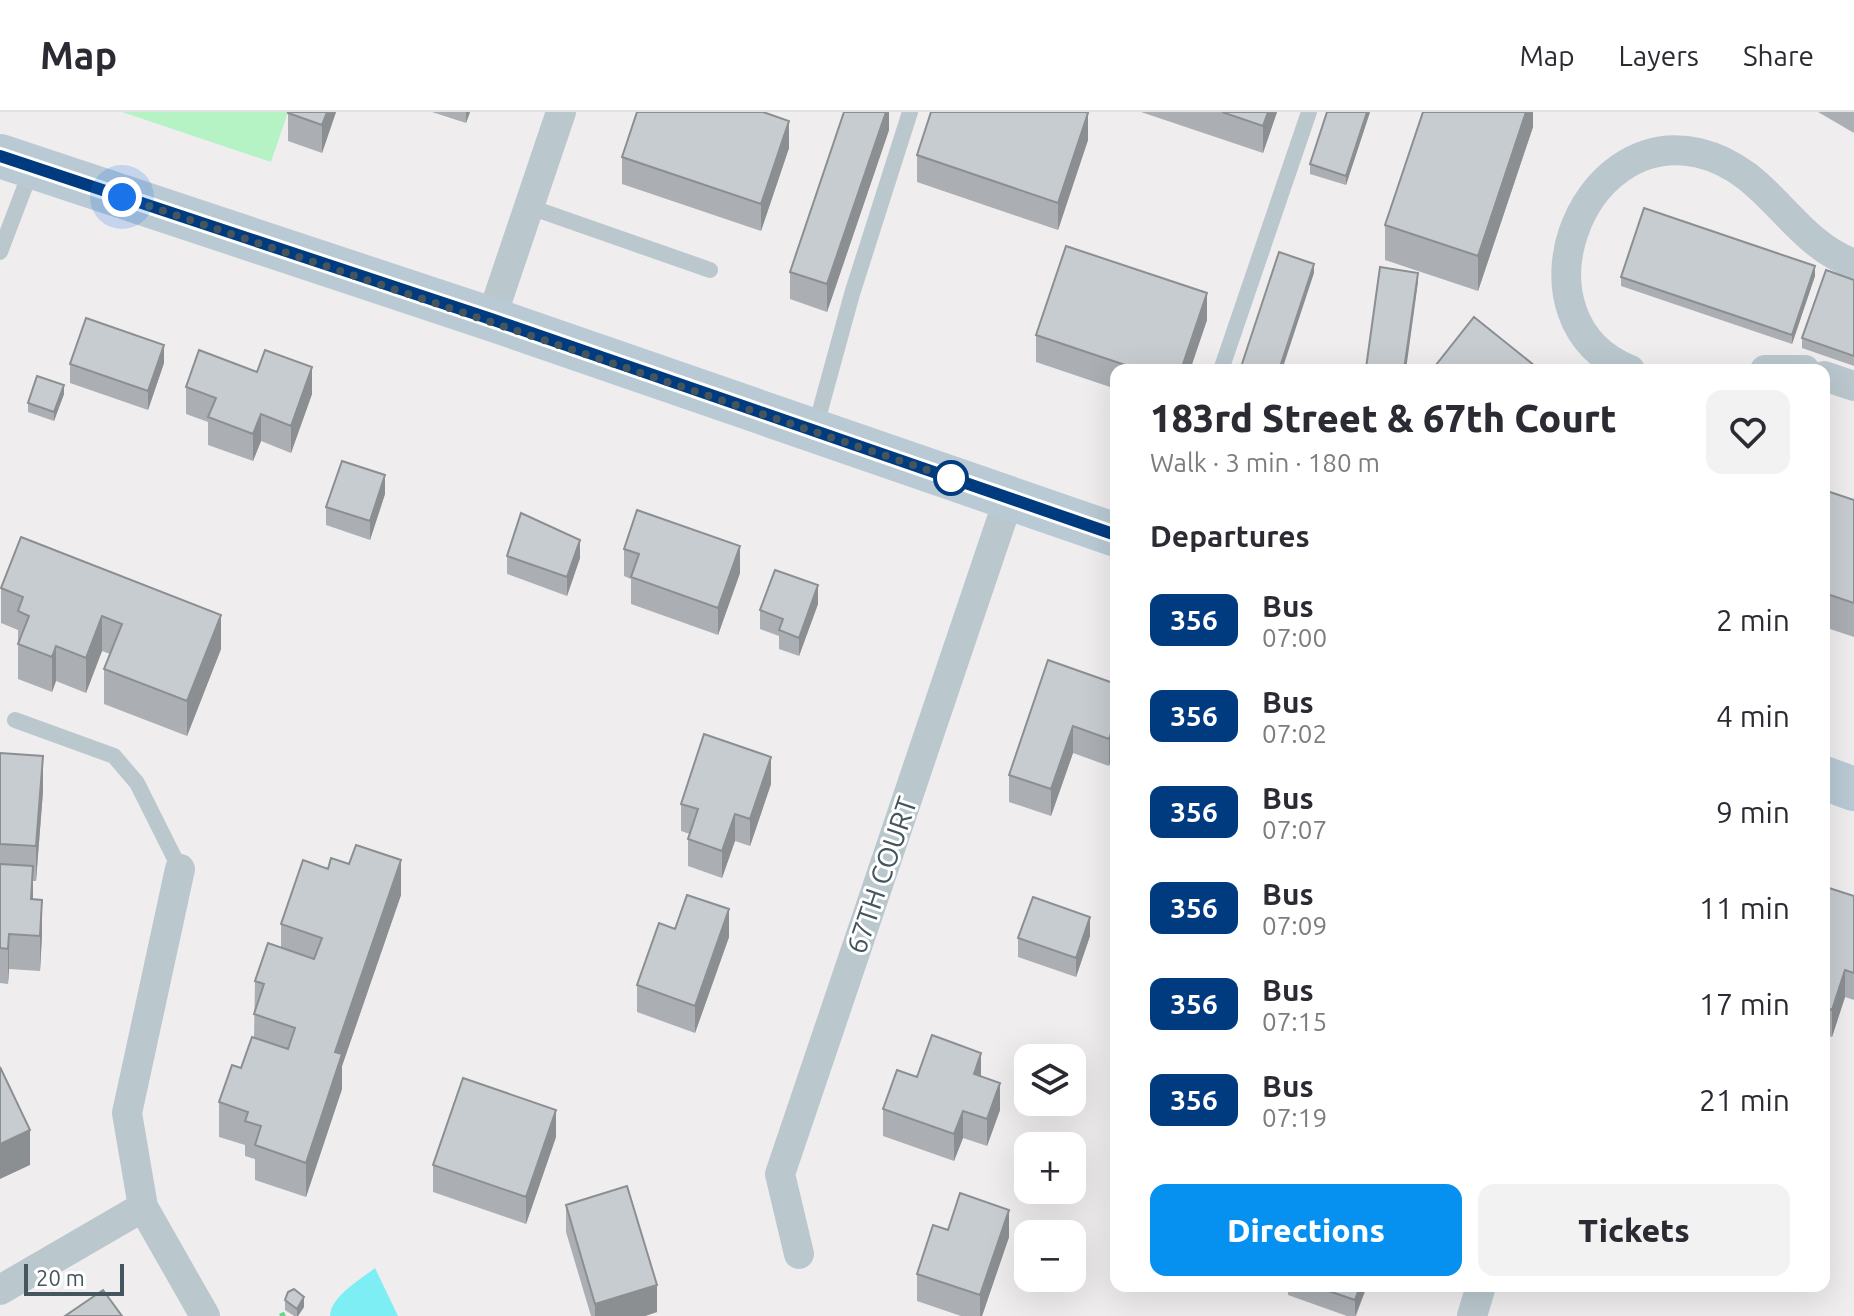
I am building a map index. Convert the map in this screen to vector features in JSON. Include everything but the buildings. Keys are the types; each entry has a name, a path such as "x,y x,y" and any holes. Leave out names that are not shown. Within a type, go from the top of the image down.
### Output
{"street":[{"path":"491,319 561,112"},
{"path":"1621,364 1594,346 1570,313 1565,272 1573,230 1593,195 1619,169 1652,153 1697,153 1739,168 1829,255 1854,264"},
{"path":"16,162 491,319 1110,533"},
{"path":"1830,378 1854,386"},
{"name":"67TH COURT","path":"799,1254 780,1174 1009,498"},
{"path":"1830,780 1854,789"},
{"path":"180,869 127,1113 143,1207 205,1316"},
{"path":"0,1290 143,1207"},
{"path":"1472,1316 1479,1292"}],"lane":[{"path":"814,431 852,294 910,112"},
{"path":"1223,364 1309,112"},
{"path":"0,252 16,162"},
{"path":"530,207 710,270"},
{"path":"15,720 114,756 137,783 180,869"}],"green space":[{"path":"122,112 288,112 271,162"}],"water":[{"path":"375,1268 398,1316 330,1316 341,1295"}],"bus line":[{"name":"356","path":"0,156 491,319 1110,533"}],"route":[{"path":"122,197 491,319 951,478"}]}
